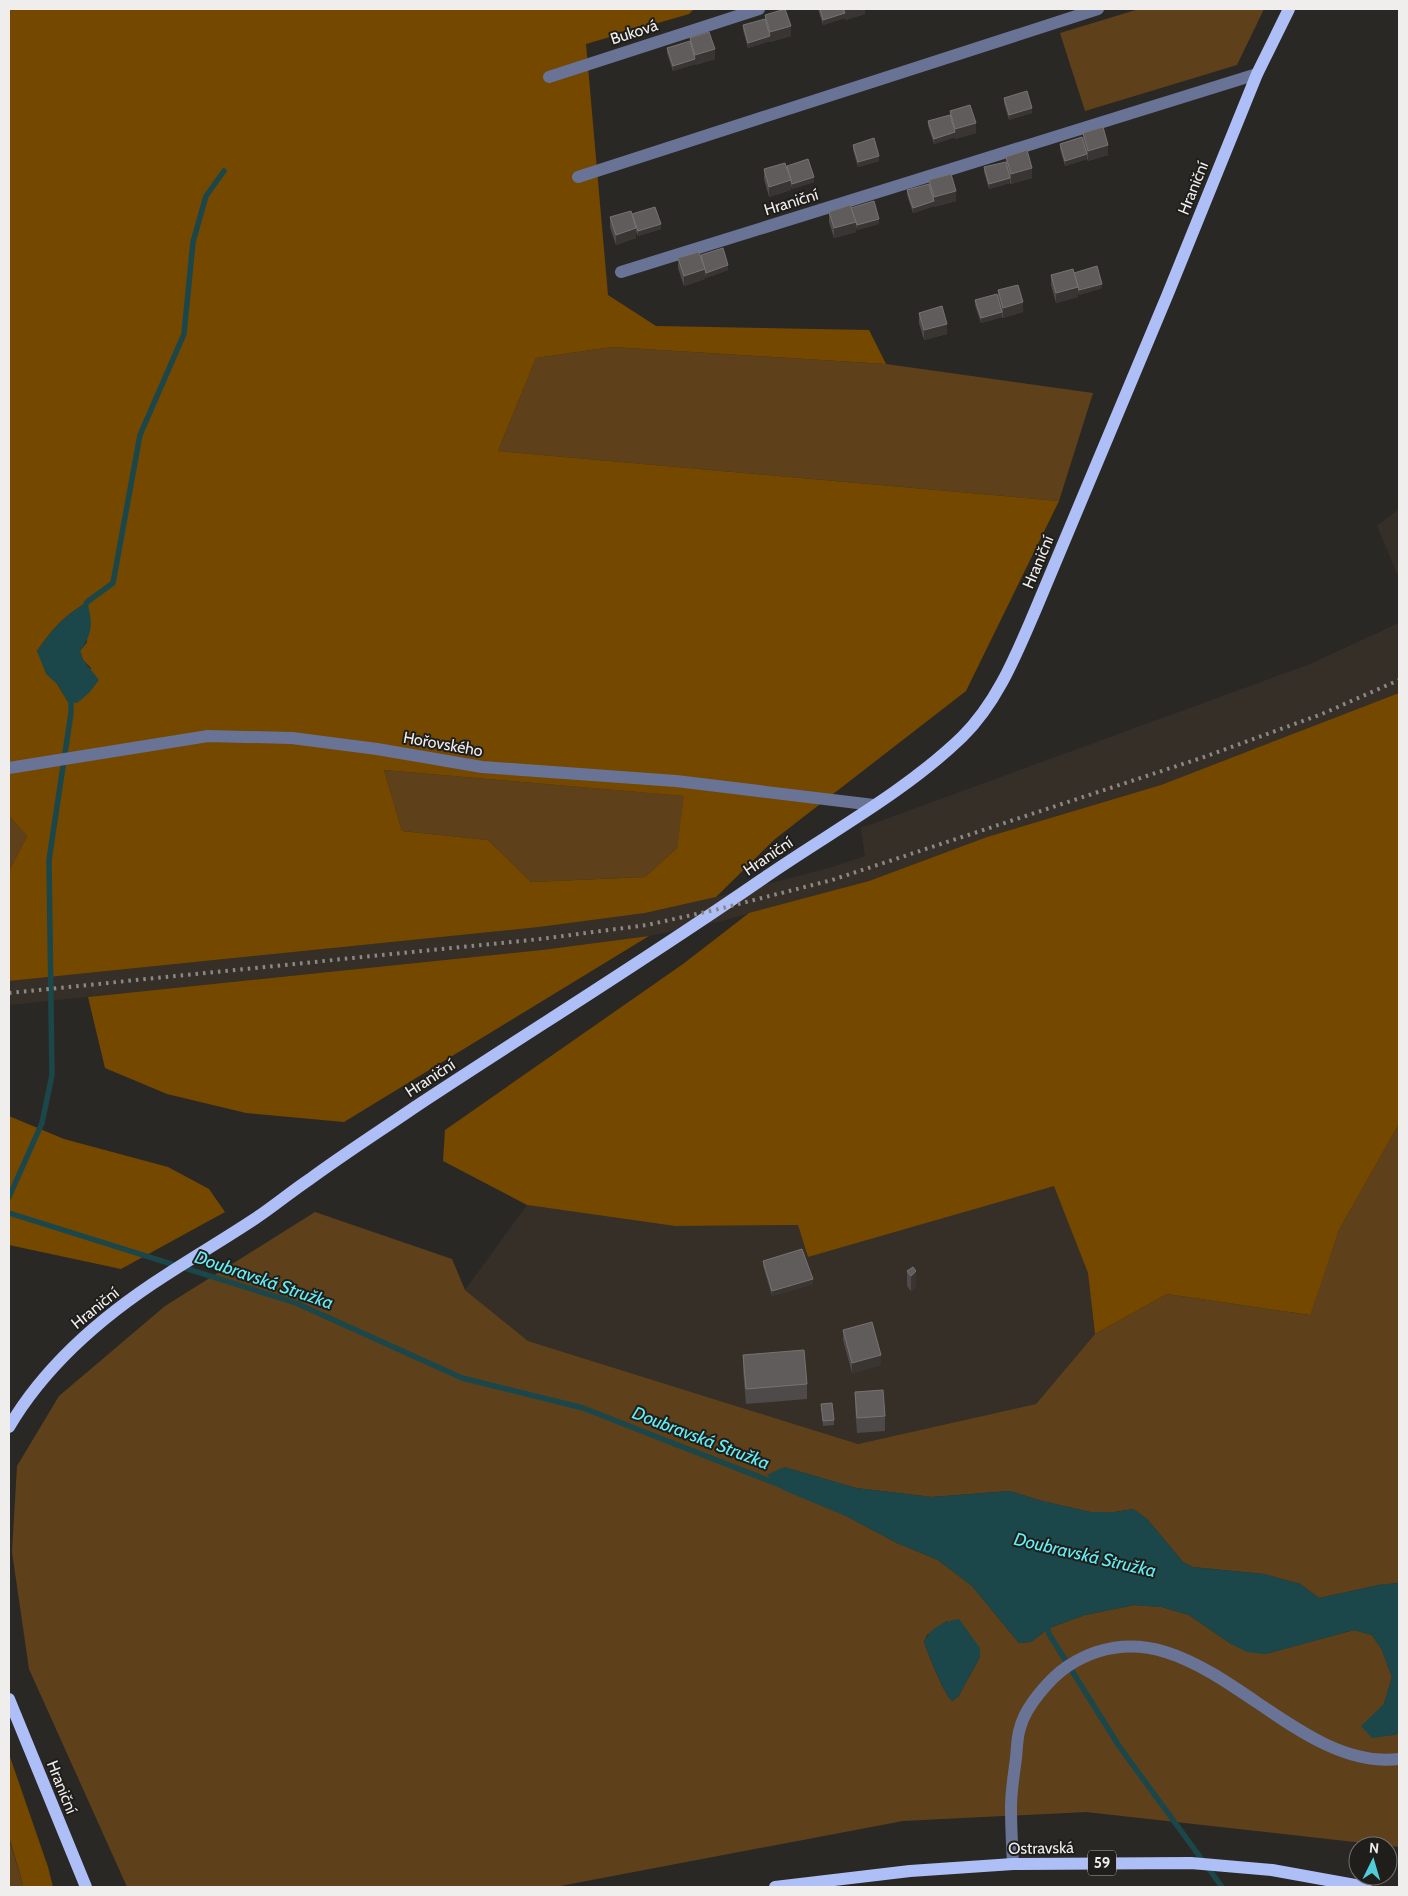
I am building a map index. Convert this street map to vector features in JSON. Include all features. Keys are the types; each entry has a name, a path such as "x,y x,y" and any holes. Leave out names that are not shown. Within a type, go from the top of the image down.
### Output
{"main road":[{"name":"Hraniční","path":"9,1427 32,1391 72,1348 102,1321 162,1277 257,1218 311,1178 416,1107 712,914 874,805 923,771 962,737 982,714 1012,663 1167,296 1257,74 1288,9"},
{"name":"Hraniční","path":"9,1699 86,1887"},
{"name":"Ostravská","path":"775,1887 910,1871 1013,1864 1191,1863 1272,1870 1366,1887"}],"street":[{"name":"Buková","path":"549,77 759,9"},
{"path":"578,177 1098,9"},
{"name":"Hraniční","path":"621,272 1257,74"},
{"name":"Hořovského","path":"9,768 208,736 292,738 377,749 482,768 676,781 874,805"},
{"path":"1013,1864 1011,1805 1020,1726 1038,1694 1058,1673 1082,1657 1107,1648 1135,1647 1169,1653 1201,1666 1315,1738 1350,1753 1386,1760 1399,1759"}],"shaded area":[{"path":"9,9 694,9 689,14 586,44 608,295 656,326 869,330 886,364 612,347 536,358 498,451 1059,501 966,691 775,839 716,897 645,913 539,927 9,981 9,871 27,836 9,816","holes":["87,602 87,642 80,651 83,660 91,668 68,702 37,651 48,635 59,624","384,770 684,796 677,848 645,877 531,882 488,840 402,831"]},
{"path":"1139,9 1264,9 1237,65 1085,111 1060,33"},
{"path":"612,347 886,364 1093,393 1059,501 498,451 536,358"},
{"path":"1399,509 1399,578 1377,526"},
{"path":"1399,623 1399,693 1161,785 987,837 869,881 722,921 649,936 542,950 9,1005 9,981 539,927 645,913 829,868 865,856 861,828 1310,664"},
{"path":"1399,693 1399,1124 1339,1230 1310,1315 1167,1294 1095,1334 1088,1273 1054,1186 808,1257 798,1225 675,1226 527,1205 443,1161 445,1130 683,964 749,913 869,881 987,837 1161,785"},
{"path":"384,770 685,796 677,848 645,877 531,882 488,840 402,831"},
{"path":"9,816 27,836 9,871"},
{"path":"649,936 344,1122 246,1113 167,1094 105,1068 88,997 542,950"},
{"path":"9,1116 64,1139 168,1167 209,1189 225,1212 121,1269 9,1245"},
{"path":"1399,1124 1399,1583 1379,1585 1319,1598 1300,1584 1264,1574 1192,1567 1183,1562 1147,1519 1133,1509 1115,1512 1090,1512 1042,1501 1010,1491 932,1497 856,1488 784,1467 848,1517 897,1543 938,1560 972,1586 1019,1643 1031,1642 1049,1628 1085,1615 1134,1605 1162,1607 1189,1615 1231,1644 1265,1654 1354,1630 1372,1635 1382,1650 1392,1677 1384,1704 1395,1735 1399,1732 1399,1847 1398,1836 1348,1836 1348,1841 1086,1812 903,1821 555,1887 127,1887 29,1669 12,1552 17,1466 59,1396 165,1306 315,1212 452,1259 465,1290 528,1341 858,1444 1036,1404 1095,1334 1167,1294 1309,1315 1339,1230","holes":["947,1621 980,1657 958,1697 952,1701 948,1696 924,1642 927,1635"]},
{"path":"1054,1185 1088,1273 1095,1334 1036,1404 858,1444 528,1341 465,1290 527,1205 675,1226 798,1225 808,1257"},
{"path":"9,1754 48,1867 53,1887 20,1887 23,1884 9,1837"},
{"path":"9,1839 23,1884 20,1887 9,1887"}],"water":[{"path":"87,602 91,628 80,651 83,660 99,680 89,693 77,703 68,702 58,685 46,674 37,651 48,635 59,624"},
{"path":"784,1467 856,1488 932,1497 1010,1491 1042,1501 1090,1512 1115,1512 1133,1509 1147,1519 1183,1562 1192,1567 1264,1574 1300,1584 1319,1598 1379,1585 1399,1583 1399,1732 1395,1735 1372,1738 1361,1726 1384,1704 1392,1677 1382,1650 1372,1635 1354,1630 1265,1654 1247,1652 1231,1644 1189,1615 1162,1607 1134,1605 1085,1615 1049,1628 1031,1642 1019,1643 972,1586 938,1560 897,1543 848,1517 783,1490 767,1475"},
{"path":"959,1619 980,1648 980,1657 958,1697 952,1701 941,1682 924,1642 938,1626 948,1621"}],"building":[{"path":"785,9 791,26 770,32 765,15"},
{"path":"820,9 843,9 845,13 823,20"},
{"path":"765,19 770,36 748,43 743,25"},
{"path":"709,32 715,49 695,55 690,38"},
{"path":"690,41 695,59 673,66 667,48"},
{"path":"1027,91 1032,108 1009,115 1004,98"},
{"path":"970,105 976,123 955,129 950,111"},
{"path":"950,115 955,132 934,139 928,121"},
{"path":"1103,127 1108,145 1088,151 1083,133"},
{"path":"1082,137 1087,154 1065,161 1060,144"},
{"path":"874,138 879,156 858,162 853,145"},
{"path":"1027,150 1032,168 1011,174 1006,157"},
{"path":"808,159 814,177 792,184 787,166"},
{"path":"1006,162 1010,178 989,184 984,167"},
{"path":"785,163 791,180 769,187 764,169"},
{"path":"951,174 956,191 934,197 929,180"},
{"path":"929,184 934,201 913,208 907,190"},
{"path":"874,201 879,219 857,225 851,208"},
{"path":"850,205 856,222 834,228 829,212"},
{"path":"655,207 661,224 638,231 632,214"},
{"path":"631,211 636,228 616,235 610,217"},
{"path":"723,248 728,265 706,273 701,255"},
{"path":"699,252 705,269 684,276 678,258"},
{"path":"1097,266 1102,284 1079,290 1074,273"},
{"path":"1073,269 1078,287 1056,293 1051,275"},
{"path":"1018,285 1023,302 1003,308 998,290"},
{"path":"997,294 1002,312 981,318 975,300"},
{"path":"942,306 947,324 924,330 919,313"},
{"path":"802,1249 813,1279 772,1291 763,1261"},
{"path":"913,1267 916,1271 911,1276 907,1271"},
{"path":"872,1322 881,1355 852,1363 843,1330"},
{"path":"804,1350 807,1384 746,1389 743,1355"},
{"path":"883,1390 885,1416 857,1418 855,1392"},
{"path":"832,1403 834,1420 823,1421 821,1404"}],"waterway":[{"path":"84,608 87,602 113,583 140,435 184,334 193,242 206,196 224,171"},
{"path":"9,1197 42,1123 52,1075 49,860 71,713 71,696"},
{"name":"Doubravská Stružka","path":"9,1213 296,1303 462,1378 583,1408 780,1485"},
{"path":"1046,1621 1049,1634 1119,1746 1222,1887"}],"railway":[{"path":"9,993 540,939 647,925 719,909 832,880 1204,757 1322,714 1399,680"}]}
